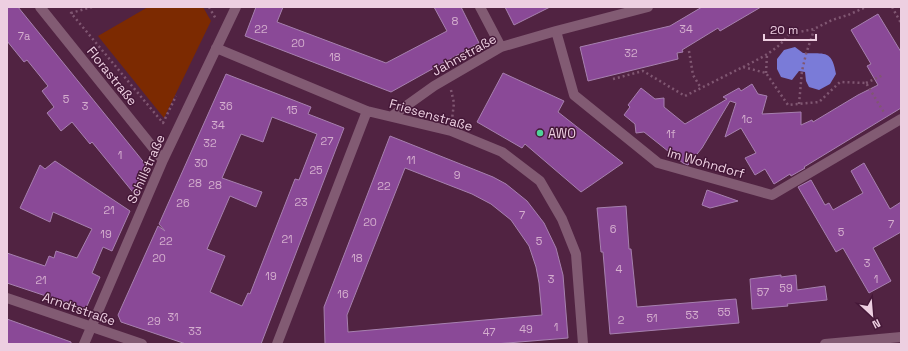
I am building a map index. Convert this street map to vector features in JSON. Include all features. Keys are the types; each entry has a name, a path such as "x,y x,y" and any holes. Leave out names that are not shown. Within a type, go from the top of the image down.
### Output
{"street":[{"name":"Florastraße","path":"40,7 164,160"},
{"name":"Schillstraße","path":"84,344 164,160 236,7"},
{"path":"480,7 501,48"},
{"name":"Jahnstraße","path":"392,116 434,86 501,48 556,30 648,7"},
{"name":"Im Wohndorf","path":"556,30 574,95 658,163 772,195 901,119"},
{"name":"Friesenstraße","path":"216,48 367,111 451,131 502,152 540,181 562,219 576,254 583,344"},
{"path":"277,344 367,111"},
{"name":"Arndtstraße","path":"7,298 142,344"},
{"path":"825,344 901,338"}],"path":[{"path":"92,7 71,13 163,123 177,95"},
{"path":"613,80 643,71 685,96 766,55 783,43 789,34 814,29 832,20 866,7"},
{"path":"892,7 901,23"},
{"path":"212,25 215,18"},
{"path":"799,104 802,71 814,29"},
{"path":"689,51 693,75 701,88"},
{"path":"766,55 766,73 788,105 819,102 840,82 866,83 883,75"},
{"path":"743,67 766,73"},
{"path":"448,78 454,103 451,131"},
{"path":"866,83 891,125"}],"shaded area":[{"path":"148,7 203,7 211,21 164,118 98,36"},
{"path":"795,47 803,53 826,54 832,60 836,74 830,84 819,90 809,87 806,81 805,72 799,71 792,80 781,77 777,69 777,59 784,50"}],"building":[{"path":"7,7 18,7 146,165 146,174 136,196 92,142 90,144 72,122 61,131 47,113 54,107 42,91 48,86 27,60 24,62 7,41"},
{"path":"256,7 283,7 277,22 386,63 447,31 434,7 461,7 479,43 391,92 245,36"},
{"path":"505,7 550,7 514,25"},
{"path":"702,7 761,7 720,31 718,28 682,50 683,52 677,53 678,59 588,81 580,47 670,26"},
{"path":"878,14 901,52 901,108 804,167 805,168 791,176 790,174 774,184 765,169 755,175 745,158 756,153 741,128 725,137 736,103 730,101 702,148 688,165 683,163 644,132 636,133 635,124 624,115 630,107 628,105 641,88 655,99 664,98 664,107 685,124 727,99 723,97 739,88 741,91 752,84 758,94 767,96 762,114 801,112 801,125 812,120 813,122 858,95 878,85 867,66 871,64 851,30"},
{"name":"AWO","path":"503,73 564,101 558,112 623,163 581,192 525,144 522,148 477,122"},
{"path":"226,74 311,107 308,114 344,128 261,344 186,344 121,322 118,315 158,226 165,231 159,224","holes":["272,117 317,134 299,180 295,179 250,294 248,293 242,306 210,292 225,256 207,249 230,196 256,207 262,192 222,178 241,134 263,142"]},
{"path":"390,136 493,177 506,184 527,201 544,223 556,248 563,275 568,338 495,344 325,344 324,307","holes":["405,168 472,194 491,204 511,220 529,246 536,267 542,315 348,332 347,315"]},
{"path":"55,161 130,211 112,251 103,247 92,273 100,277 87,306 82,308 7,283 7,253 45,266 49,256 54,258 56,251 77,258 92,229 53,212 50,222 20,208 40,165 45,169"},
{"path":"864,163 890,209 901,202 901,232 873,248 891,281 869,293 843,248 836,252 798,187 811,180 825,205 829,203 833,210 863,193 851,171"},
{"path":"707,190 738,201 710,208 702,205"},
{"path":"626,206 629,249 631,249 637,307 736,299 739,323 610,334 603,252 601,252 597,208"},
{"path":"781,275 781,277 796,275 797,290 825,286 827,300 787,304 788,306 752,309 750,279"},
{"path":"7,319 71,342 71,344 7,344"}],"place":[{"name":"AWO","path":"540,133"}]}
